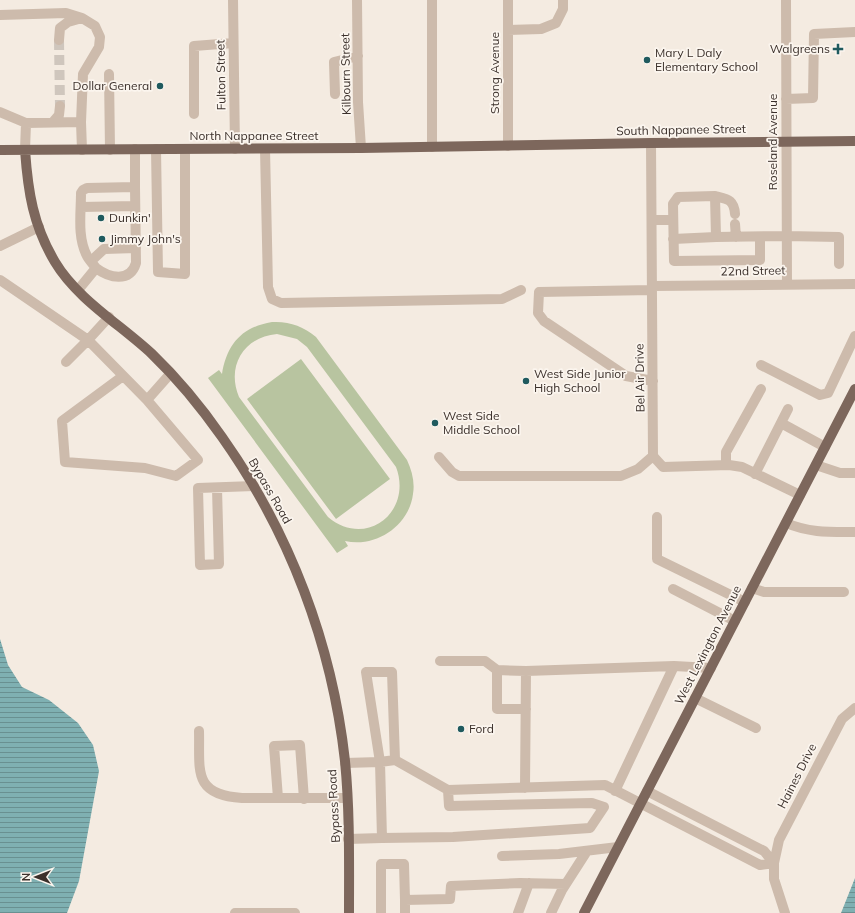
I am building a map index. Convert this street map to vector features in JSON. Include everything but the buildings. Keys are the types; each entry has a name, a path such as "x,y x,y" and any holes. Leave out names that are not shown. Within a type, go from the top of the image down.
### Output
{"main road":[{"name":"South Nappanee Street","path":"508,146 855,141"},
{"name":"North Nappanee Street","path":"0,150 508,146"},
{"name":"Bypass Road","path":"25,150 30,198 39,227 56,263 68,280 78,290 152,354 201,409 222,436 254,486 265,504 286,546 315,621 330,676 341,734 345,763 347,798 349,913"},
{"name":"West Lexington Avenue","path":"584,913 855,389"}],"street":[{"name":"Fulton Street","path":"233,0 235,149"},
{"name":"Kilbourn Street","path":"357,0 358,102 361,148"},
{"path":"432,0 432,147"},
{"name":"Strong Avenue","path":"508,0 508,146"},
{"path":"508,30 542,29 556,23 563,9 562,0"},
{"name":"Roseland Avenue","path":"786,0 787,284"},
{"path":"0,15 66,13 82,18 95,26 100,37 99,47 83,74 81,122 82,150"},
{"path":"59,40 60,28 68,22 82,18"},
{"path":"786,99 813,98 814,34 855,32"},
{"path":"194,114 194,46 233,43"},
{"path":"335,94 334,62 358,56"},
{"path":"109,74 110,150"},
{"path":"53,122 59,114 60,106"},
{"path":"0,112 26,123 81,122"},
{"path":"25,150 26,123"},
{"name":"Bel Air Drive","path":"652,143 653,456"},
{"path":"265,148 268,287 272,299 281,303 502,299 521,290"},
{"path":"135,149 136,263 131,274 126,276 111,276 105,274 87,257 81,234 81,194 83,190 87,188 135,187"},
{"path":"156,149 158,272 185,274 185,149"},
{"path":"736,237 735,207 729,200 715,196 678,197 673,204 674,261 760,260 760,237"},
{"path":"715,196 716,237"},
{"path":"81,207 135,206"},
{"path":"652,220 673,220"},
{"path":"0,246 39,227"},
{"path":"673,238 786,236 839,237 839,264"},
{"path":"78,290 104,249 136,248"},
{"path":"0,280 88,340 147,400 198,460 176,476 145,468 65,462 62,421 123,376"},
{"name":"22nd Street","path":"652,381 626,376 544,321 538,313 539,292 787,284 855,284"},
{"path":"66,362 109,317"},
{"path":"761,365 820,395 828,393 855,336"},
{"path":"147,400 170,374"},
{"path":"726,465 726,452 761,389"},
{"path":"756,474 788,409"},
{"path":"781,423 825,447"},
{"path":"439,457 452,472 459,476 621,476 638,469 653,456 663,467 726,465 742,467 800,496"},
{"path":"816,464 840,473 855,473"},
{"path":"217,488 219,564 200,565 198,488 254,486"},
{"path":"657,517 657,559 745,602"},
{"path":"786,523 800,529 812,531 855,532"},
{"path":"752,588 764,592 844,592"},
{"path":"673,589 735,621"},
{"path":"440,661 485,661 497,670 526,671 674,666 711,668"},
{"path":"615,791 674,666"},
{"path":"497,670 497,709 526,709"},
{"path":"525,788 526,671"},
{"path":"382,838 380,762 366,672 392,672 395,760"},
{"path":"695,698 756,728"},
{"name":"Haines Drive","path":"785,913 774,879 774,863 779,840 842,719 855,708"},
{"path":"199,731 200,770 204,784 210,790 232,798 347,798"},
{"path":"278,798 274,746 300,745 304,798"},
{"path":"345,763 395,760 448,790 605,785 760,865 774,863"},
{"path":"348,839 453,837 590,828 604,807 592,803 449,806 448,790"},
{"path":"647,791 764,851 774,863"},
{"path":"502,856 559,854 618,847"},
{"path":"551,913 566,884 587,851"},
{"path":"381,913 381,864 404,864 405,913"},
{"path":"405,900 450,899 451,886 529,883 566,884"},
{"path":"518,913 529,883"},
{"path":"235,913 295,913"}],"green space":[{"path":"272,322 290,323 301,327 316,337 407,460 412,472 414,485 410,505 405,516 398,525 379,538 357,542 345,541 348,546 337,553 208,378 219,370 222,374 224,363 232,346 244,333 261,324","holes":["277,334 297,339 307,347 396,467 400,483 398,498 392,511 383,521 371,527 357,529 343,526 328,517 239,397 235,374 237,364 247,347 265,336"]},
{"path":"301,359 390,479 336,519 247,399"}],"water":[{"path":"0,639 8,665 22,687 49,700 78,723 93,745 99,771 79,881 67,913 0,913"},
{"path":"855,878 855,913 841,913"}],"tunnel":[{"path":"59,40 60,106"}],"place":[{"name":"Walgreens","path":"838,49"},
{"name":"Mary L Daly Elementary School","path":"647,60"},
{"name":"Dollar General","path":"160,86"},
{"name":"Dunkin'","path":"101,218"},
{"name":"Jimmy John's","path":"102,239"},
{"name":"West Side Junior High School","path":"526,381"},
{"name":"West Side Middle School","path":"435,423"},
{"name":"Ford","path":"461,729"}]}
